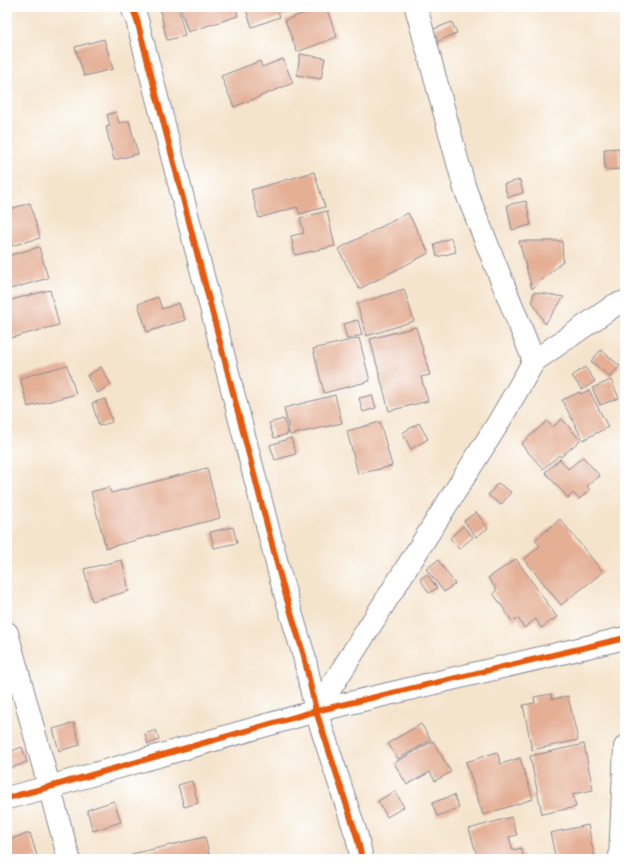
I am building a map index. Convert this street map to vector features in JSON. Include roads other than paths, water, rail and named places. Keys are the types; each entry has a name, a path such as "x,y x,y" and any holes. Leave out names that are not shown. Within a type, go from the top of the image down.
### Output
{"street":[{"path":"132,7 137,20 282,583 304,656 316,711 357,837 362,859"},
{"path":"416,7 465,189 534,361"},
{"path":"316,711 497,424 534,361 615,305 625,302"},
{"path":"7,634 50,787 68,859"},
{"path":"7,798 316,711 625,638"},
{"path":"620,859 625,747"}]}
